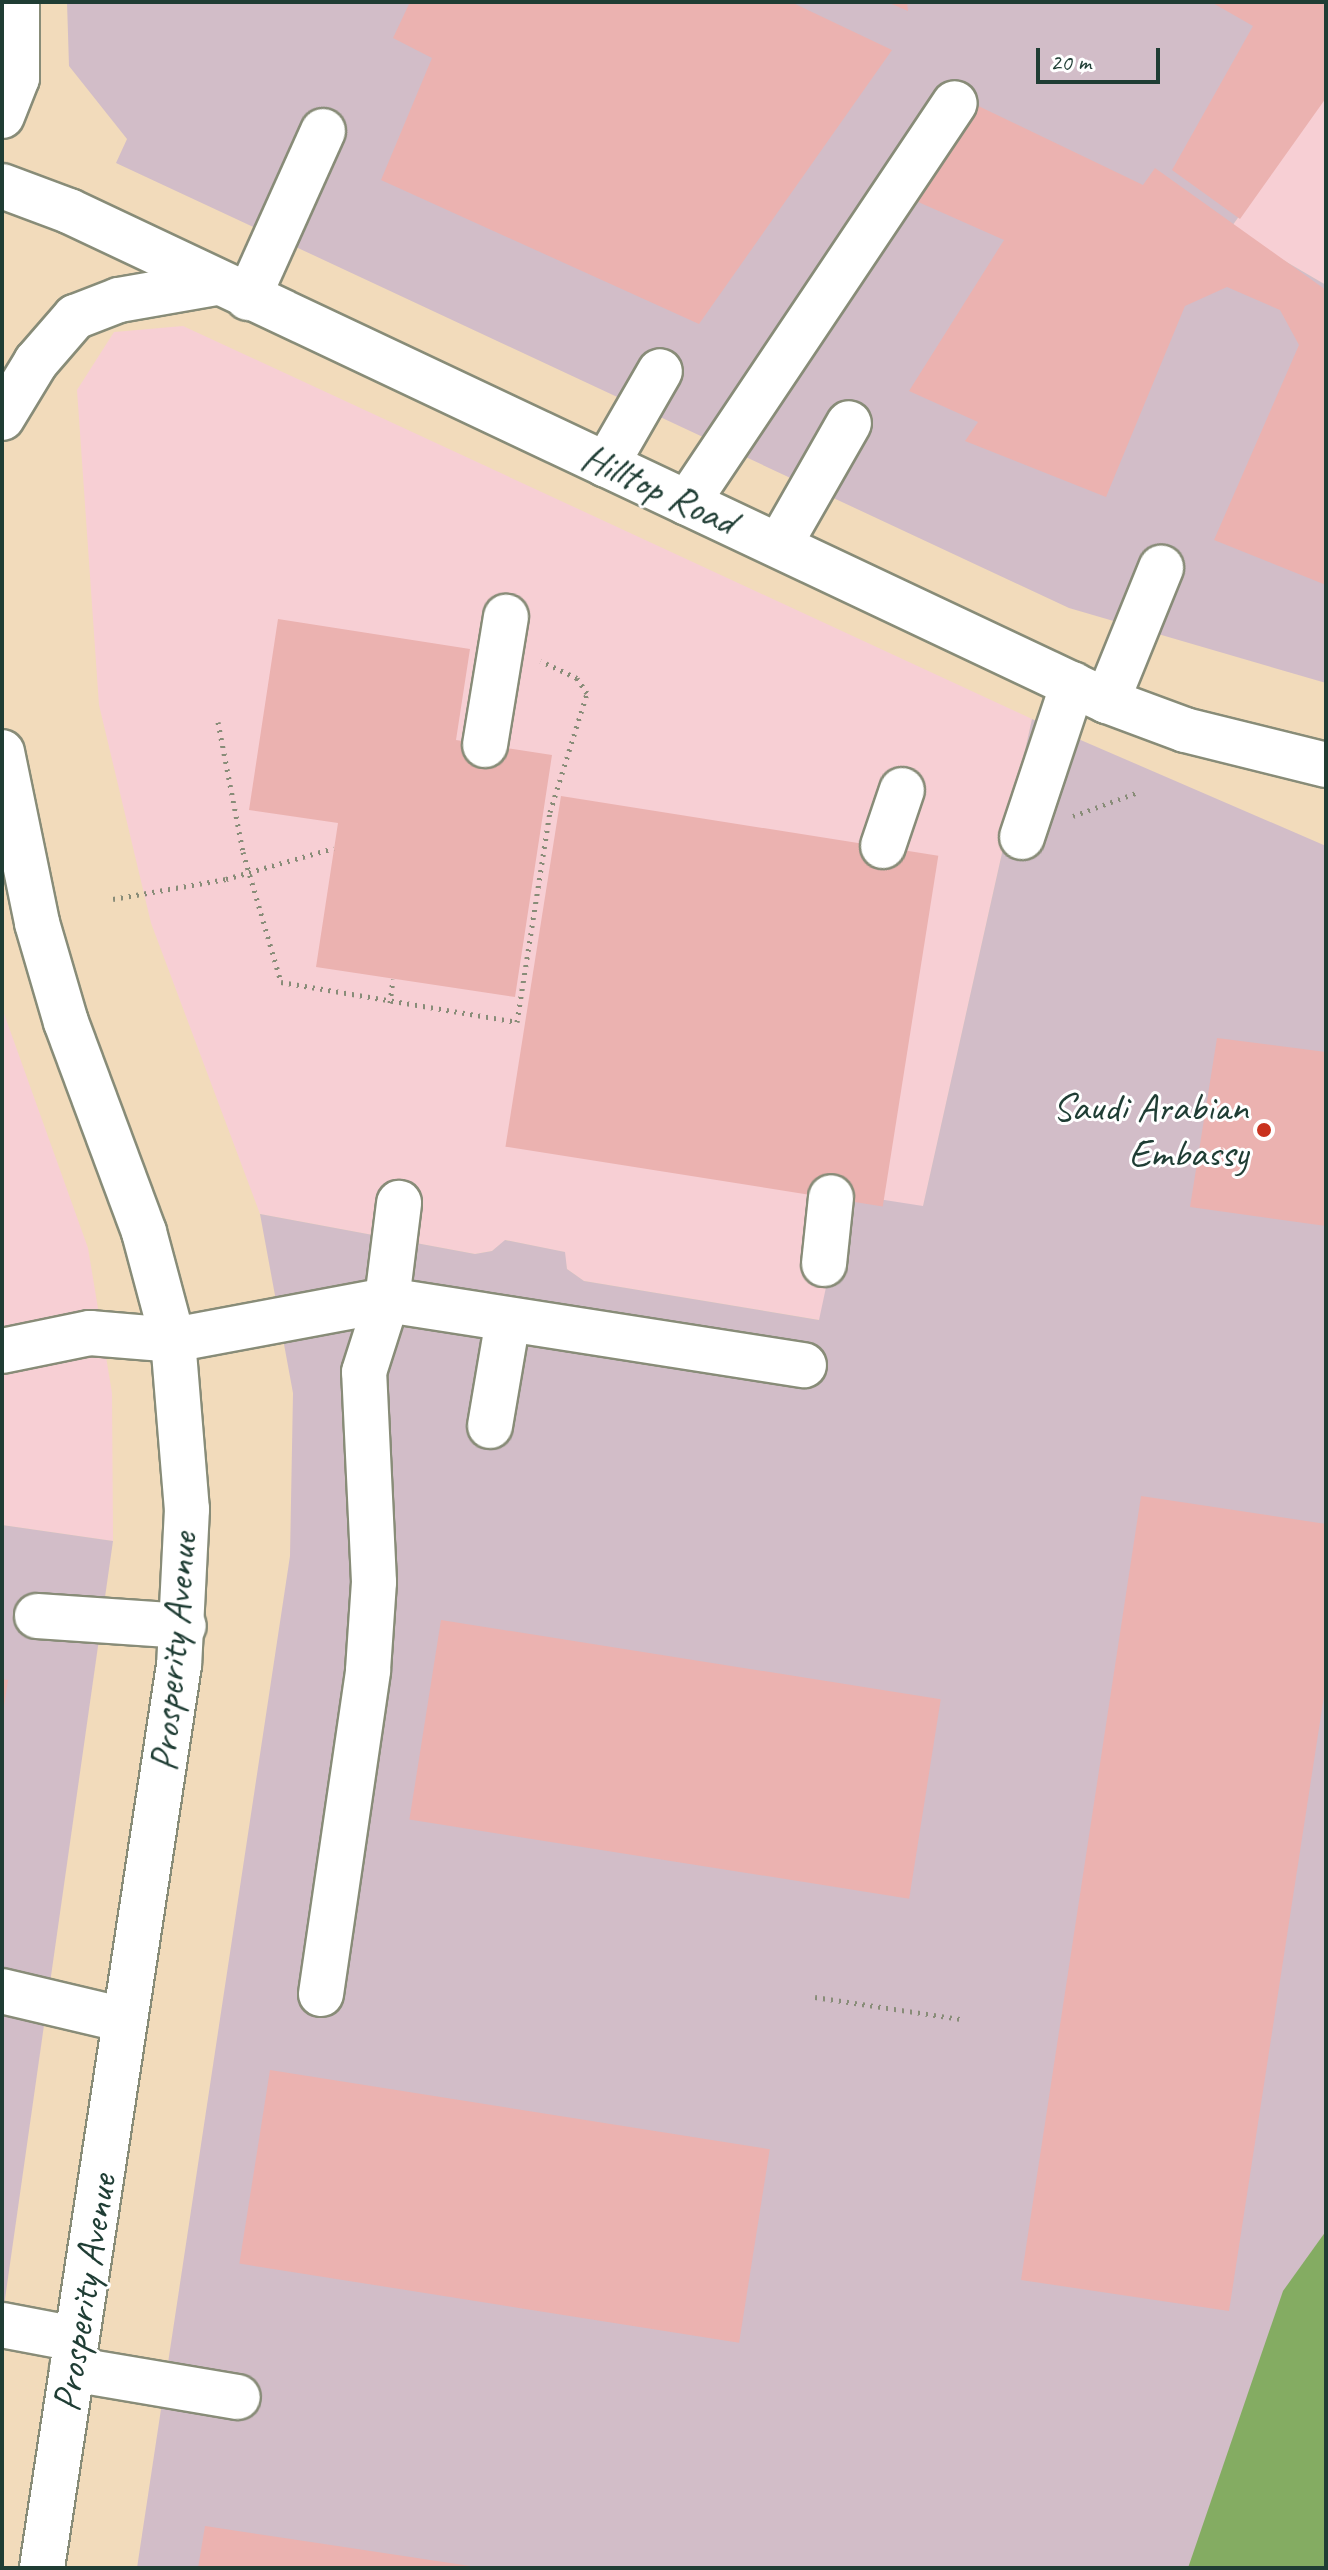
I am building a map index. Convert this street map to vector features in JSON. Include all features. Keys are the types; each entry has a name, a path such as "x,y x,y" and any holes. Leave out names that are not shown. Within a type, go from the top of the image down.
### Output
{"main road":[{"path":"2,116 17,78 17,2"},
{"path":"687,503 955,103"},
{"path":"2,418 36,362 75,317 133,297 232,291 323,131"},
{"name":"Hilltop Road","path":"2,186 69,211 232,291 780,544 1090,693 1197,734 1326,765"},
{"path":"606,465 660,371"},
{"path":"780,544 849,423"},
{"path":"1022,837 1090,693 1161,568"},
{"path":"485,745 504,630"},
{"name":"Prosperity Avenue","path":"2,752 6,810 66,1022 131,1194 173,1340 187,1509 184,1626 42,2568"},
{"path":"883,846 902,790"},
{"path":"824,1264 831,1197"},
{"path":"321,1994 368,1670 374,1582 364,1372 387,1300 399,1203"},
{"path":"2,1351 90,1333 173,1340 387,1300 804,1365"},
{"path":"490,1426 508,1320"},
{"path":"37,1616 184,1626"},
{"path":"2,1991 125,2020"},
{"path":"2,2325 74,2354 238,2397"}],"path":[{"path":"218,722 248,873 281,982 390,1003 517,1022 550,812 587,693 577,678 504,630"},
{"path":"113,899 248,873 334,848"},
{"path":"390,1003 393,979"},
{"path":"815,1997 961,2019"}],"shaded area":[{"path":"67,2 1326,2 1326,93 1230,229 1326,285 1326,683 1069,608 116,163 127,139 69,66"},
{"path":"1326,93 1326,285 1230,229"},
{"path":"183,326 1032,719 923,1207 846,1194 820,1320 584,1281 567,1269 564,1252 506,1240 492,1251 475,1254 260,1214 151,923 99,705 77,390 114,332"},
{"path":"1032,719 1326,846 1326,2364 1242,2568 137,2568 290,1556 293,1393 260,1214 475,1254 492,1251 505,1240 565,1252 567,1269 584,1281 819,1320 846,1194 923,1206"},
{"path":"2,1008 88,1248 112,1393 113,1541 2,1525"},
{"path":"2,1525 113,1541 2,2320"}],"green space":[{"path":"1326,2231 1326,2568 1188,2568 1283,2291"}],"building":[{"path":"410,2 791,2 892,50 699,324 381,180 432,58 393,38"},
{"path":"887,2 907,2 908,11"},
{"path":"1211,2 1326,2 1326,98 1240,219 1172,170 1253,26"},
{"path":"968,101 1143,185 1155,168 1326,290 1326,585 1214,540 1299,345 1280,310 1227,287 1185,306 1106,497 965,441 978,422 909,391 1004,240 907,197"},
{"path":"278,619 470,649 456,740 552,755 515,997 316,967 338,823 249,810"},
{"path":"561,796 938,856 883,1206 505,1147"},
{"name":"Saudi Arabian Embassy","path":"1217,1038 1326,1052 1326,1226 1190,1207"},
{"path":"1141,1496 1326,1524 1326,1683 1229,2311 1021,2280"},
{"path":"441,1620 941,1699 909,1899 409,1820"},
{"path":"2,1679 8,1680 4,1707 2,1706"},
{"path":"270,2070 770,2149 739,2343 239,2264"},
{"path":"205,2526 470,2566 470,2568 198,2568"}],"place":[{"name":"Saudi Arabian Embassy","path":"1264,1130"}]}
